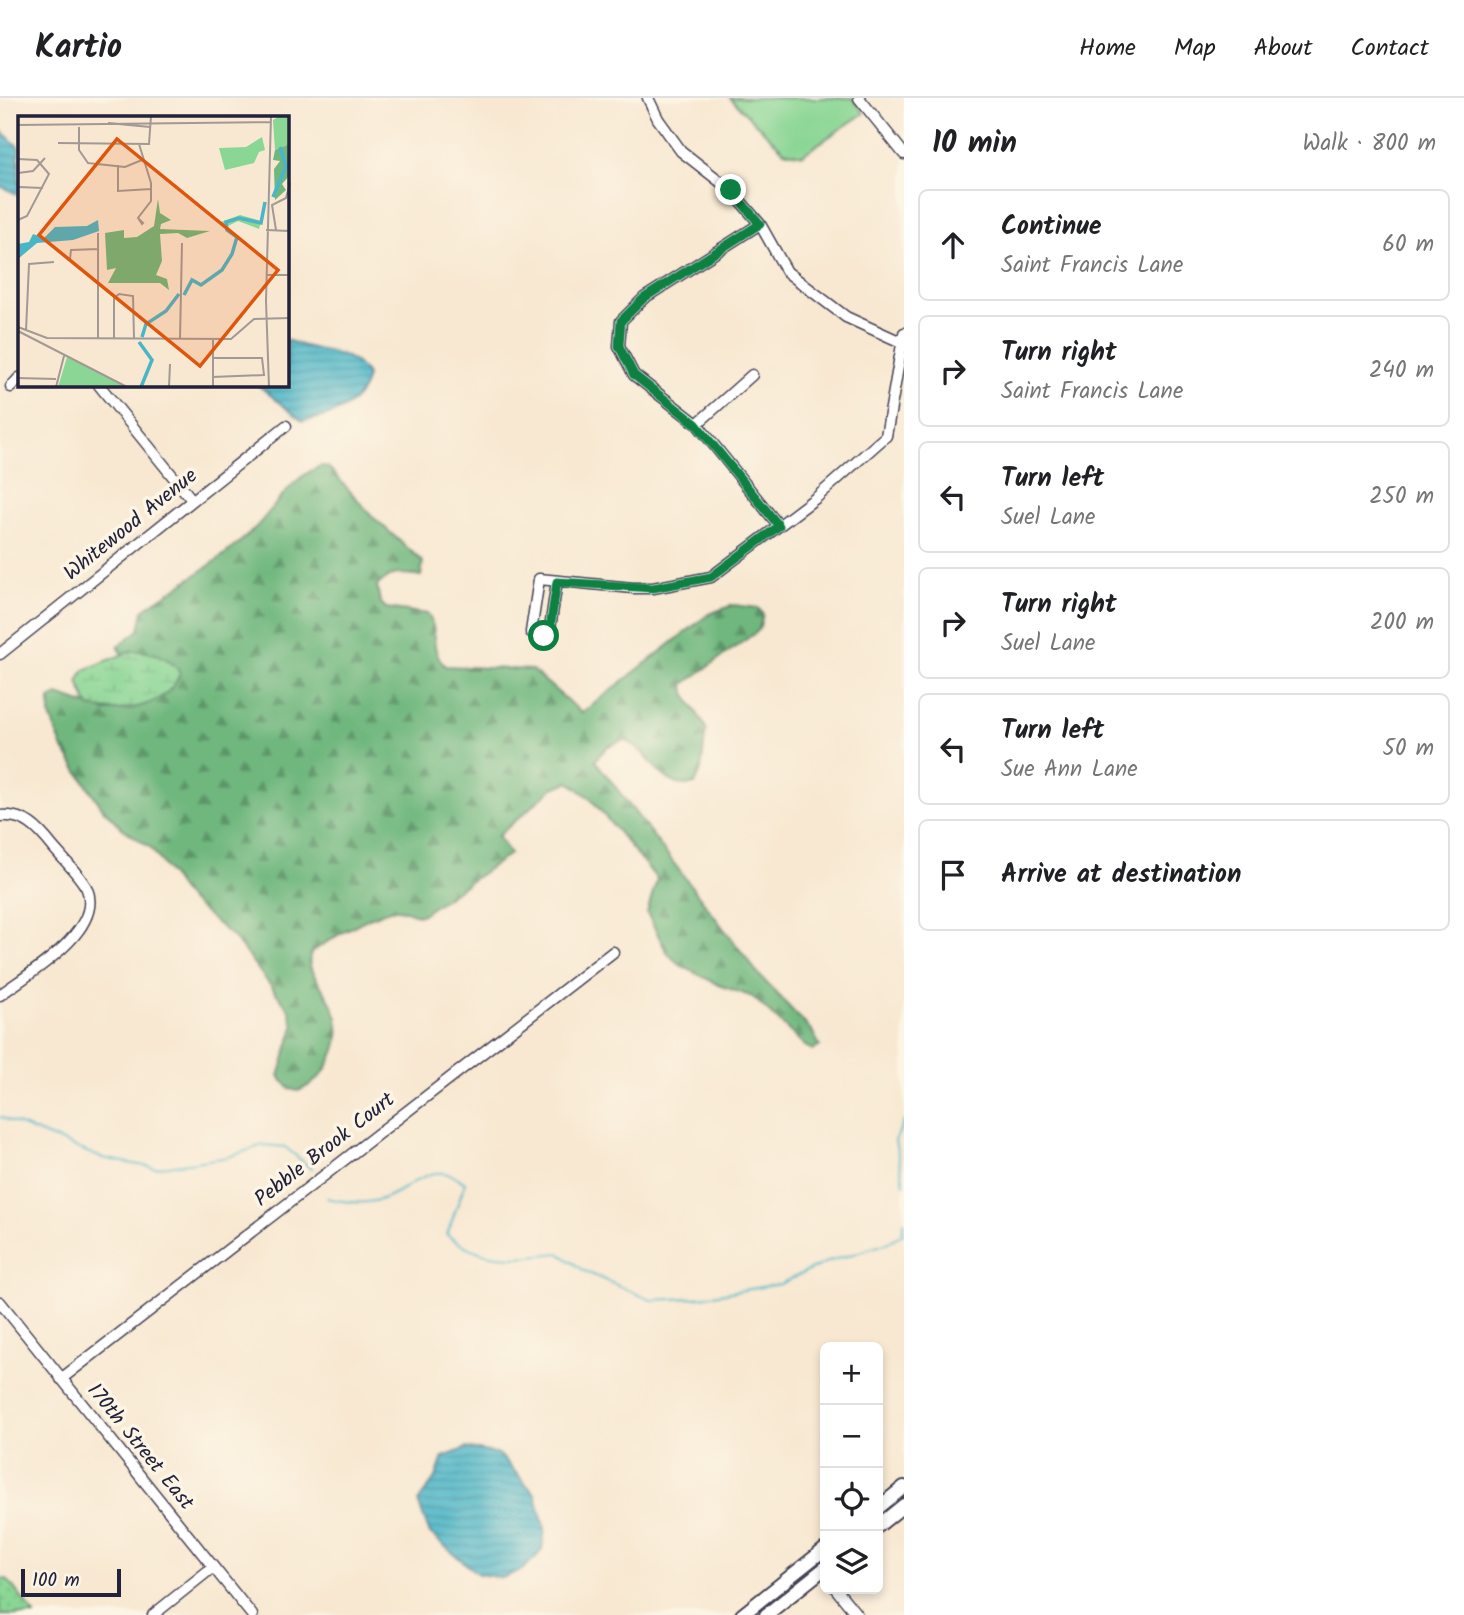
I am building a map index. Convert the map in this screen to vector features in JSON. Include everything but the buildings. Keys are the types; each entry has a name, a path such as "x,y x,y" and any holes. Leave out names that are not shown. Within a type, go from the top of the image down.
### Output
{"main road":[{"path":"883,1504 904,1487"},
{"path":"883,1522 904,1505"},
{"path":"742,1615 820,1553"},
{"path":"766,1615 820,1574"}],"street":[{"path":"557,582 549,635 536,635 531,632 539,579 653,588 711,577 817,497 886,436 903,338 846,317 787,272 760,224 731,190 681,151 658,120 648,98"},
{"path":"859,98 904,154"},
{"path":"760,224 644,298 621,321 619,346 634,375 696,424 779,526"},
{"path":"696,424 752,375"},
{"path":"11,387 18,379"},
{"path":"101,387 192,500"},
{"name":"Whitewood Avenue","path":"0,654 286,426"},
{"path":"0,816 15,815 36,826 87,890 88,918 75,937 0,995"},
{"name":"Pebble Brook Court","path":"61,1379 613,952"},
{"name":"170th Street East","path":"0,1302 252,1615"},
{"path":"153,1615 213,1567"},
{"path":"839,1594 857,1615"}],"green space":[{"path":"730,98 852,98 864,113 802,155 784,151"},
{"path":"321,466 329,468 374,518 423,562 421,576 397,574 377,586 380,602 386,608 428,614 433,627 436,652 445,666 532,670 582,713 709,614 733,605 758,608 763,614 759,630 684,684 685,693 706,728 701,770 695,784 673,782 642,752 624,740 608,746 595,760 760,976 812,1031 820,1046 813,1050 805,1046 753,997 719,985 680,965 667,953 647,913 657,879 590,798 569,782 553,788 498,836 510,854 421,915 399,909 386,911 352,927 312,952 309,961 312,971 333,1007 338,1021 338,1038 332,1057 319,1078 298,1091 290,1089 279,1076 294,1026 289,1010 234,938 187,898 151,848 122,828 103,809 63,749 50,716 50,699 58,695 105,711 132,709 131,651 122,654 118,646 139,630 143,610 228,551 254,529 292,485"},
{"path":"131,651 152,653 171,662 180,673 174,685 165,694 142,706 115,710 89,707 78,682 84,670"},
{"path":"7,1579 35,1615 0,1615 0,1580"}],"water":[{"path":"0,130 18,146 18,195 0,186"},
{"path":"289,341 351,359 367,375 359,394 352,402 323,417 302,421 260,387 289,387"},
{"path":"467,1448 499,1454 535,1494 545,1528 542,1550 522,1570 502,1578 478,1574 430,1534 418,1502 436,1477 443,1457"}],"waterway":[{"path":"0,1117 102,1158 155,1168 228,1157 263,1145 285,1147 312,1169"},
{"path":"904,1121 895,1141 904,1184"},
{"path":"327,1198 354,1202 375,1201 432,1174 453,1176 465,1183 447,1235 461,1244 500,1256 559,1253 586,1272 651,1300 694,1298 780,1284 827,1262 885,1244 902,1234 904,1221"}],"route":[{"path":"544,636 549,635 557,582 653,588 711,577 779,526 696,424 634,375 619,346 621,321 644,298 760,224 731,190"}]}
